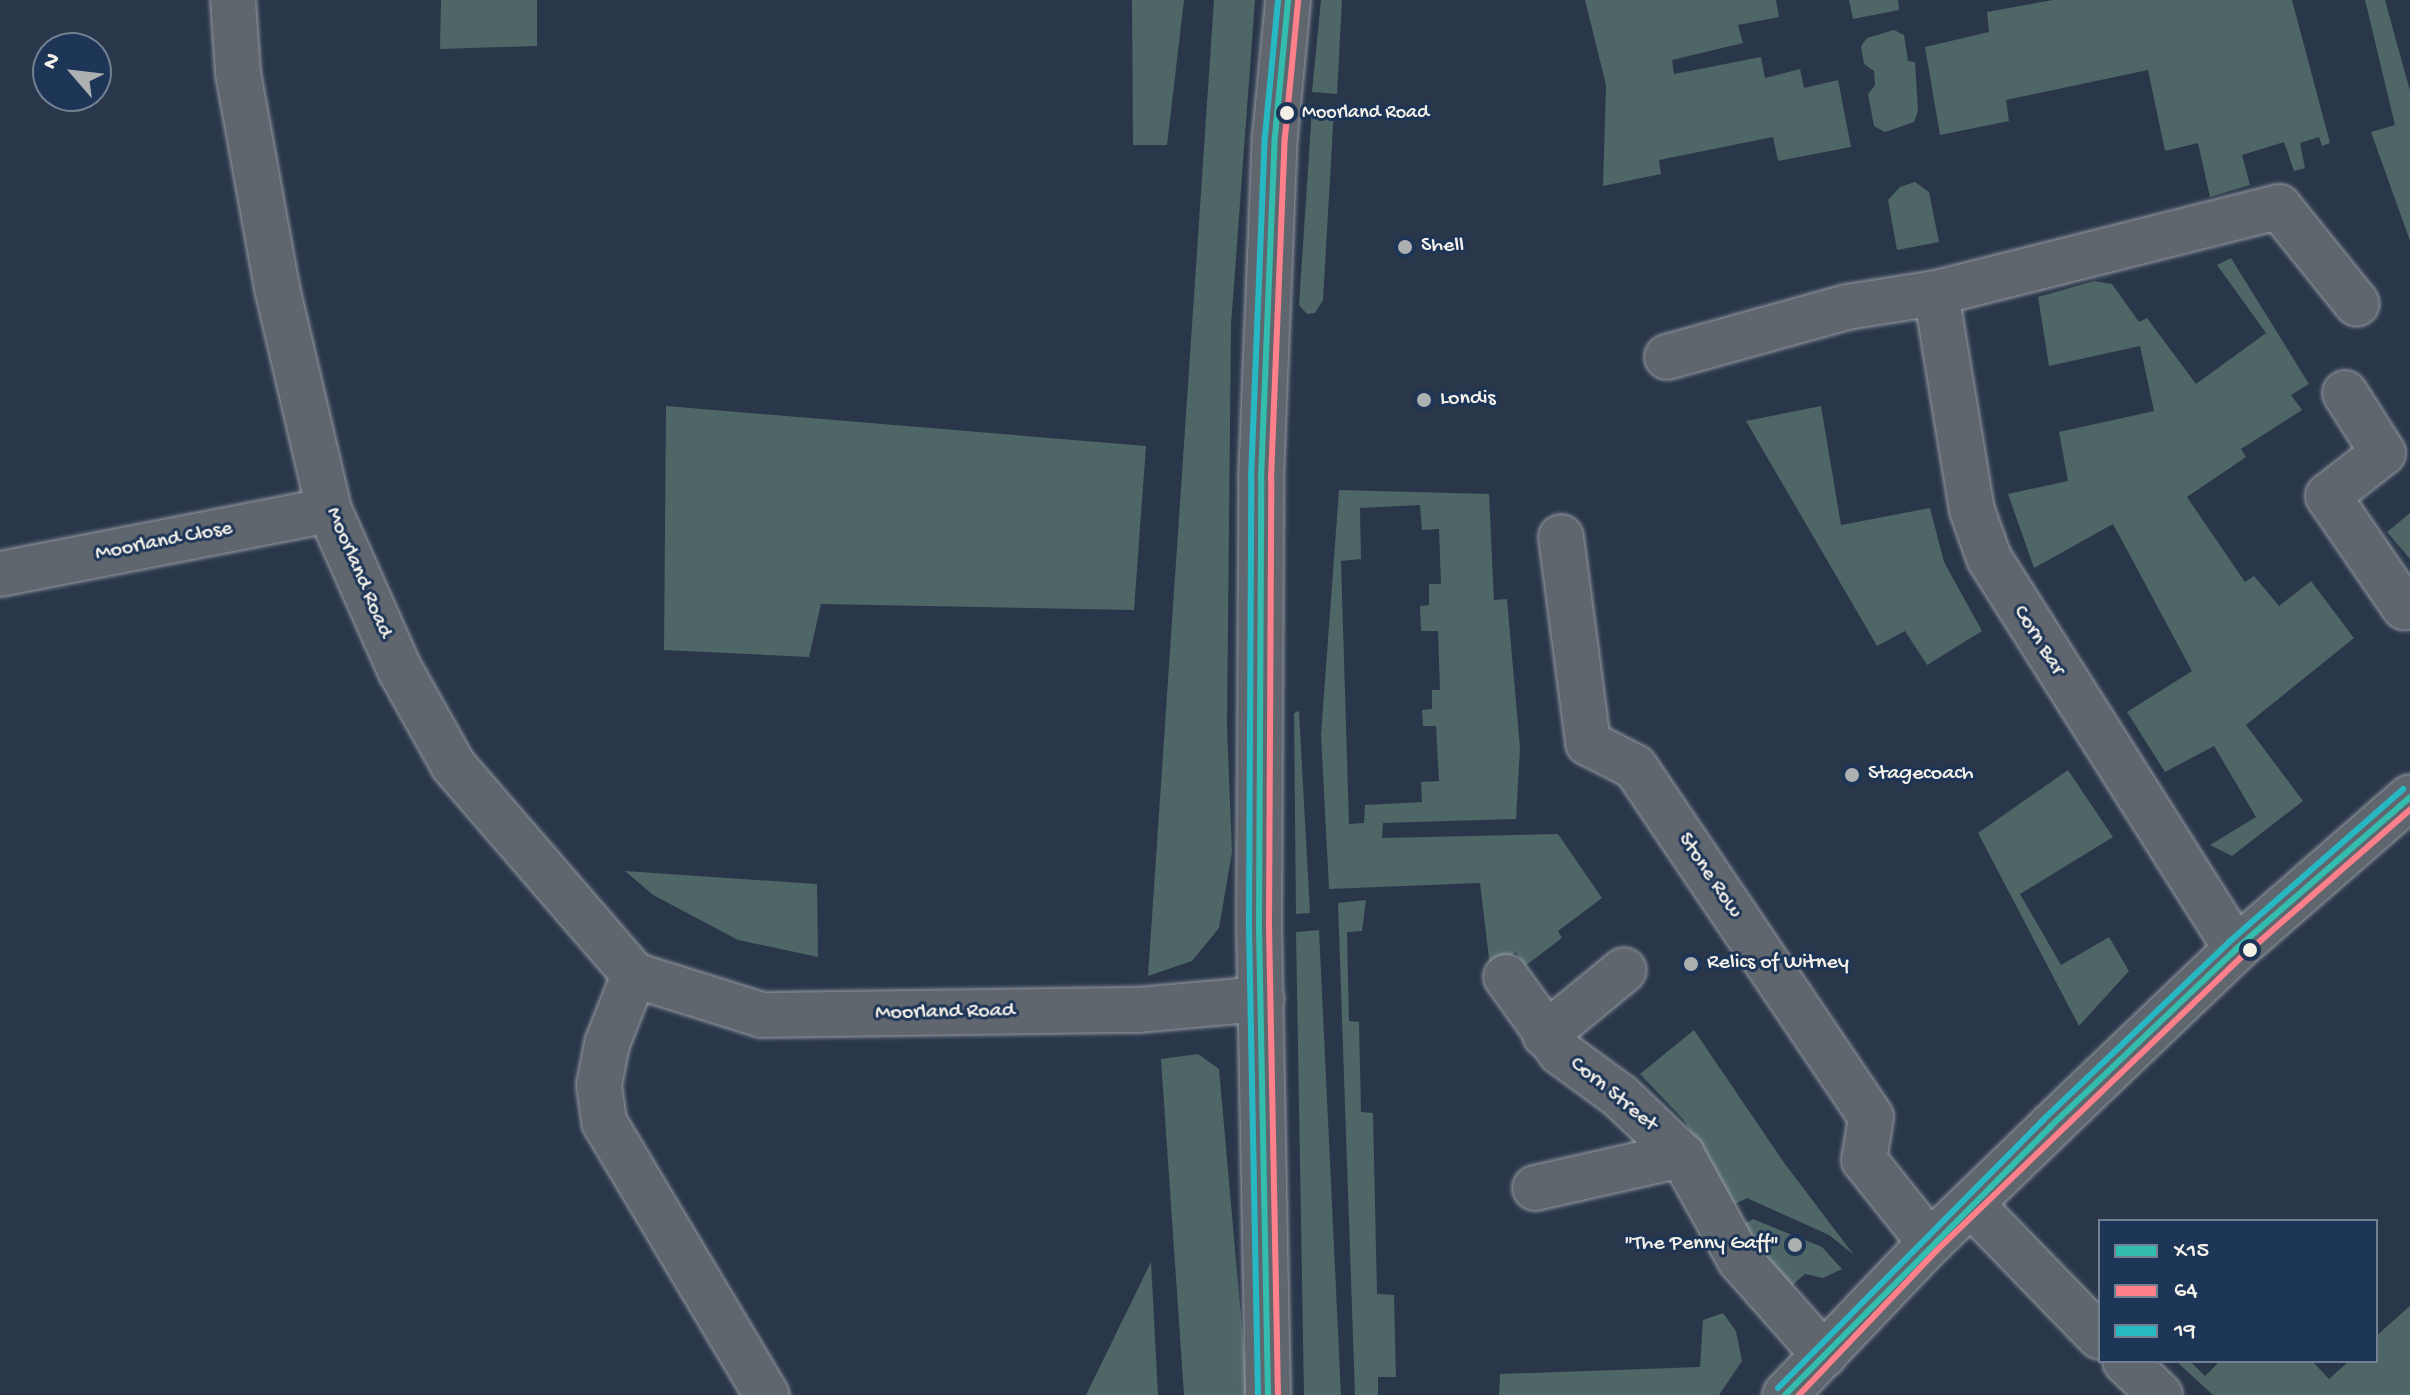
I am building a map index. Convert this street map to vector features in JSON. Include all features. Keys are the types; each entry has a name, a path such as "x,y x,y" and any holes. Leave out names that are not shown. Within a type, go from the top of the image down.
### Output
{"street":[{"name":"Moorland Road","path":"233,0 238,73 277,288 329,510 400,670 453,765 634,975 762,1015 1138,1010 1262,999"},
{"path":"1268,1395 1262,999 1261,479 1275,136 1288,0"},
{"path":"1667,357 1847,307 1936,293 2279,207 2357,304"},
{"name":"Corn Bar","path":"1936,293 1972,510 1989,558 2236,949"},
{"path":"2345,393 2383,453 2328,496 2404,607"},
{"name":"Moorland Close","path":"0,574 329,510"},
{"name":"Stone Row","path":"1561,537 1588,743 1635,767 1871,1117 1864,1160 1930,1243"},
{"path":"1785,1395 1930,1243 2236,949 2410,797"},
{"path":"1545,1035 1624,970"},
{"path":"634,975 607,1044 599,1085 604,1122 767,1395"},
{"name":"Corn Street","path":"1506,977 1545,1035 1620,1096 1682,1155 1740,1260 1824,1355"},
{"name":"Corn Street","path":"1535,1188 1682,1155"},
{"path":"1971,1204 2098,1335"},
{"path":"2127,1363 2160,1395"}],"green space":[{"path":"441,0 537,0 537,46 440,49"},
{"path":"1132,0 1184,0 1167,145 1133,145"},
{"path":"1214,0 1255,0 1231,325 1227,727 1232,852 1219,928 1192,961 1148,976"},
{"path":"1321,0 1342,0 1337,94 1312,92"},
{"path":"1585,0 1776,0 1779,17 1738,25 1743,43 1672,60 1674,74 1761,57 1765,78 1800,69 1804,88 1838,80 1851,147 1778,161 1773,137 1659,160 1661,174 1603,186 1606,85"},
{"path":"1849,0 1898,0 1899,10 1853,19"},
{"path":"2053,0 2292,0 2330,143 2322,146 2319,137 2300,143 2305,168 2294,171 2284,142 2242,155 2250,185 2210,197 2198,143 2165,151 2148,70 2006,100 2009,121 1940,135 1925,47 1989,32 1987,12"},
{"path":"2365,0 2385,0 2410,91 2410,241 2371,132 2395,125"},
{"path":"1894,30 1904,35 1908,61 1915,62 1918,111 1914,122 1885,132 1874,126 1868,94 1875,85 1874,71 1864,64 1861,46 1867,38"},
{"path":"1312,109 1334,109 1323,300 1315,313 1307,314 1299,305"},
{"path":"1915,182 1929,192 1939,242 1897,250 1888,200 1900,187"},
{"path":"2231,258 2309,384 2291,395 2302,410 2241,449 2246,457 2187,497 2245,582 2254,576 2279,606 2311,581 2354,638 2246,725 2303,801 2232,856 2210,845 2256,817 2214,746 2165,772 2127,712 2192,671 2113,524 2034,568 2008,494 2068,481 2059,432 2154,411 2140,346 2049,366 2038,297 2094,281 2112,284 2139,322 2147,318 2196,384 2266,333 2217,265"},
{"path":"666,406 1146,446 1134,610 821,604 809,657 664,650"},
{"path":"1821,406 1841,525 1930,508 1944,562 1982,631 1927,665 1905,631 1877,646 1746,421"},
{"path":"1339,490 1489,494 1494,600 1507,599 1520,748 1516,819 1383,823 1382,838 1558,834 1602,898 1558,931 1562,938 1525,966 1516,952 1490,967 1480,883 1329,889 1321,735","holes":["1420,505 1422,530 1439,529 1441,584 1429,584 1429,605 1420,606 1421,631 1438,631 1440,690 1432,690 1432,709 1422,710 1423,726 1436,726 1439,781 1421,782 1422,802 1365,805 1364,823 1349,824 1341,561 1361,559 1360,508"]},
{"path":"2410,513 2410,559 2387,532"},
{"path":"1299,711 1310,913 1296,914 1294,713"},
{"path":"2068,770 2113,837 2020,894 2061,965 2109,937 2129,971 2079,1026 1978,833"},
{"path":"625,871 817,884 818,957 738,940 653,895"},
{"path":"1366,900 1362,931 1347,932 1349,1021 1359,1022 1361,1112 1373,1113 1377,1294 1394,1295 1396,1377 1378,1377 1378,1395 1355,1395 1338,903"},
{"path":"1319,930 1341,1395 1304,1395 1296,932"},
{"path":"1694,1030 1785,1164 1854,1255 1829,1235 1747,1198 1733,1205 1683,1119 1640,1074"},
{"path":"1198,1054 1219,1069 1248,1395 1184,1395 1161,1059"},
{"path":"1753,1219 1822,1247 1842,1269 1823,1278 1805,1274 1787,1290 1742,1225"},
{"path":"1151,1262 1158,1395 1086,1395"},
{"path":"2410,1306 2410,1395 2213,1395 2178,1363 2192,1363 2205,1376 2218,1363 2314,1363 2329,1379 2347,1363 2378,1363 2378,1334"},
{"path":"1723,1313 1736,1331 1742,1361 1719,1395 1499,1395 1500,1374 1700,1367 1703,1320"}],"transit line":[{"name":"19","path":"1258,1395 1249,924 1251,479 1265,136 1278,0"},
{"name":"X15","path":"1268,1395 1259,924 1261,479 1275,136 1288,0"},
{"name":"64","path":"1278,1395 1269,924 1271,479 1285,137 1298,1"},
{"name":"19","path":"1778,1388 2044,1119 2229,942 2403,789"},
{"name":"X15","path":"1785,1395 2051,1126 2236,949 2410,797"},
{"name":"64","path":"1799,1395 1937,1250 2243,956 2410,810"}],"place":[{"name":"Moorland Road","path":"1287,113"},
{"name":"Shell","path":"1405,247"},
{"name":"Londis","path":"1424,400"},
{"name":"Stagecoach","path":"1852,775"},
{"name":"Relics of Witney","path":"1691,964"},
{"name":"\"The Penny Gaff\"","path":"1795,1245"}]}
